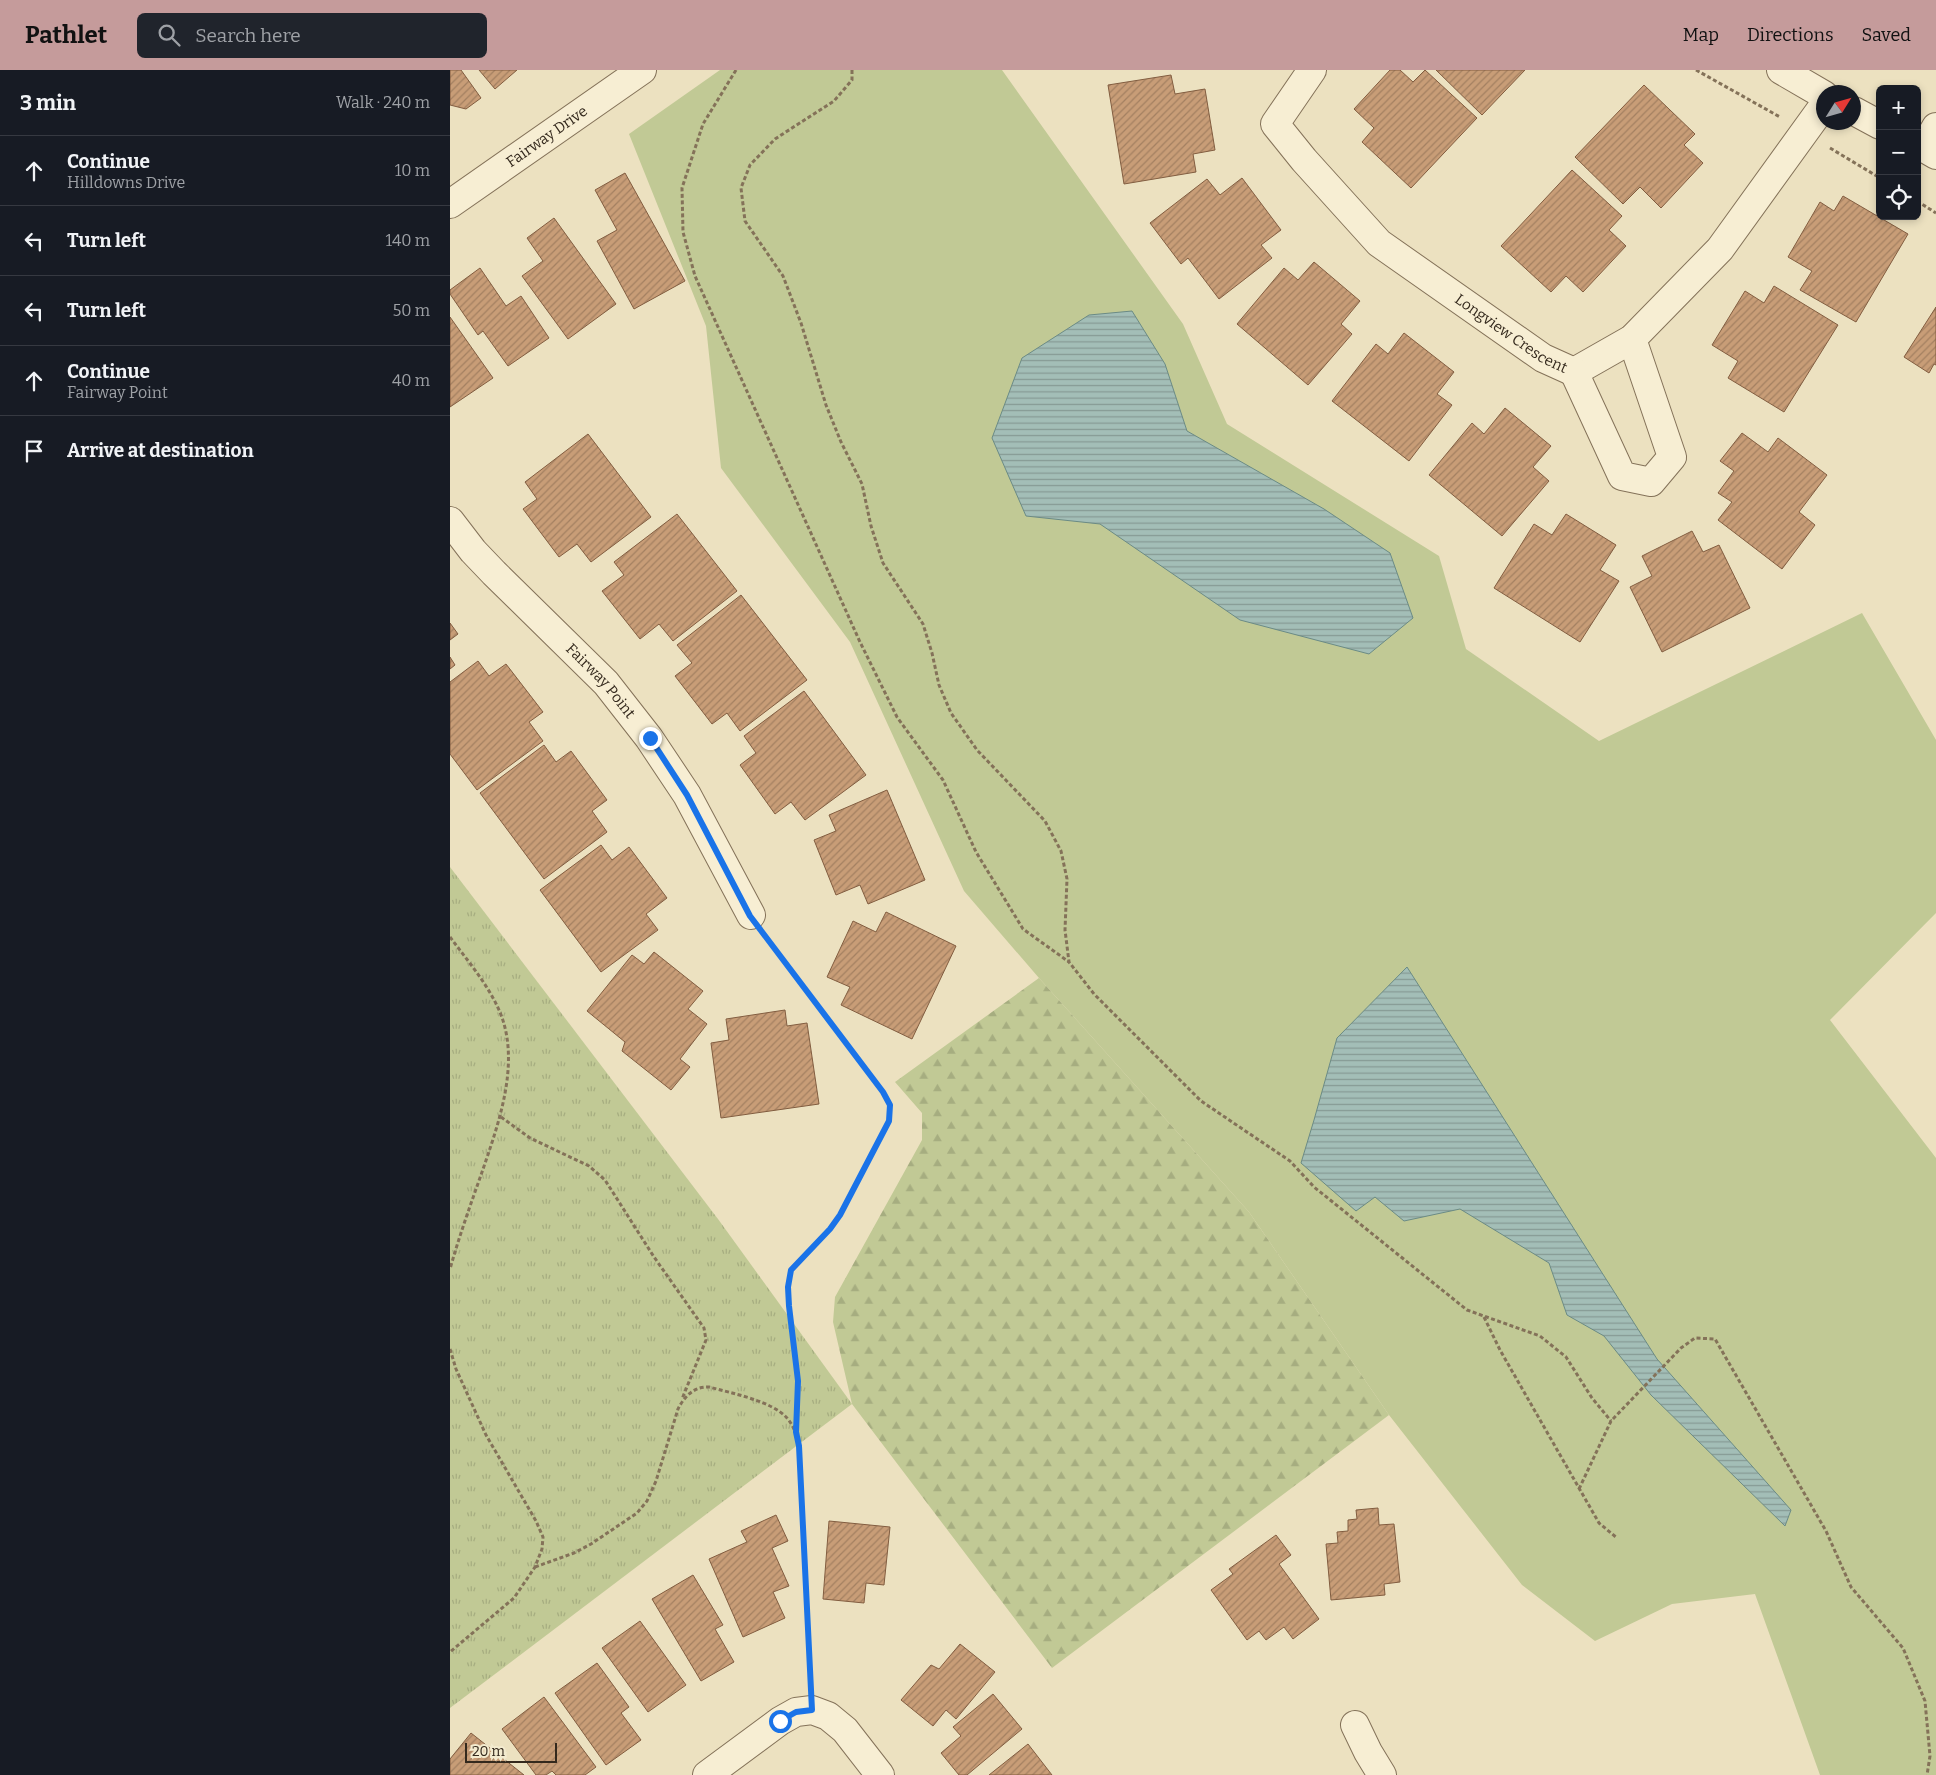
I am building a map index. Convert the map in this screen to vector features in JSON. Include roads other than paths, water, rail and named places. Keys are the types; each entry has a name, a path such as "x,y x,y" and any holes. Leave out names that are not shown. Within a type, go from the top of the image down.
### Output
{"street":[{"name":"Fairway Drive","path":"450,204 642,70"},
{"name":"Longview Crescent","path":"1312,70 1275,124 1304,160 1379,242 1543,358 1574,372 1632,339 1720,249 1816,116"},
{"path":"1782,70 1816,90"},
{"path":"1861,115 1876,123"},
{"path":"1574,372 1622,476 1651,482 1672,457 1632,339"},
{"name":"Fairway Point","path":"450,521 473,551 494,573 606,683 650,738 687,795 750,916"},
{"path":"707,1775 780,1721 796,1712 812,1710 828,1716 845,1730 880,1775"},
{"path":"1355,1725 1382,1775"}],"water":[{"path":"1132,311 1165,364 1187,431 1324,509 1390,553 1413,618 1369,654 1240,620 1100,524 1026,516 992,438 1022,358 1089,315"},
{"path":"1407,967 1657,1359 1791,1510 1785,1526 1651,1395 1604,1336 1567,1315 1549,1263 1460,1209 1404,1221 1375,1197 1356,1211 1301,1163 1337,1038"}]}
